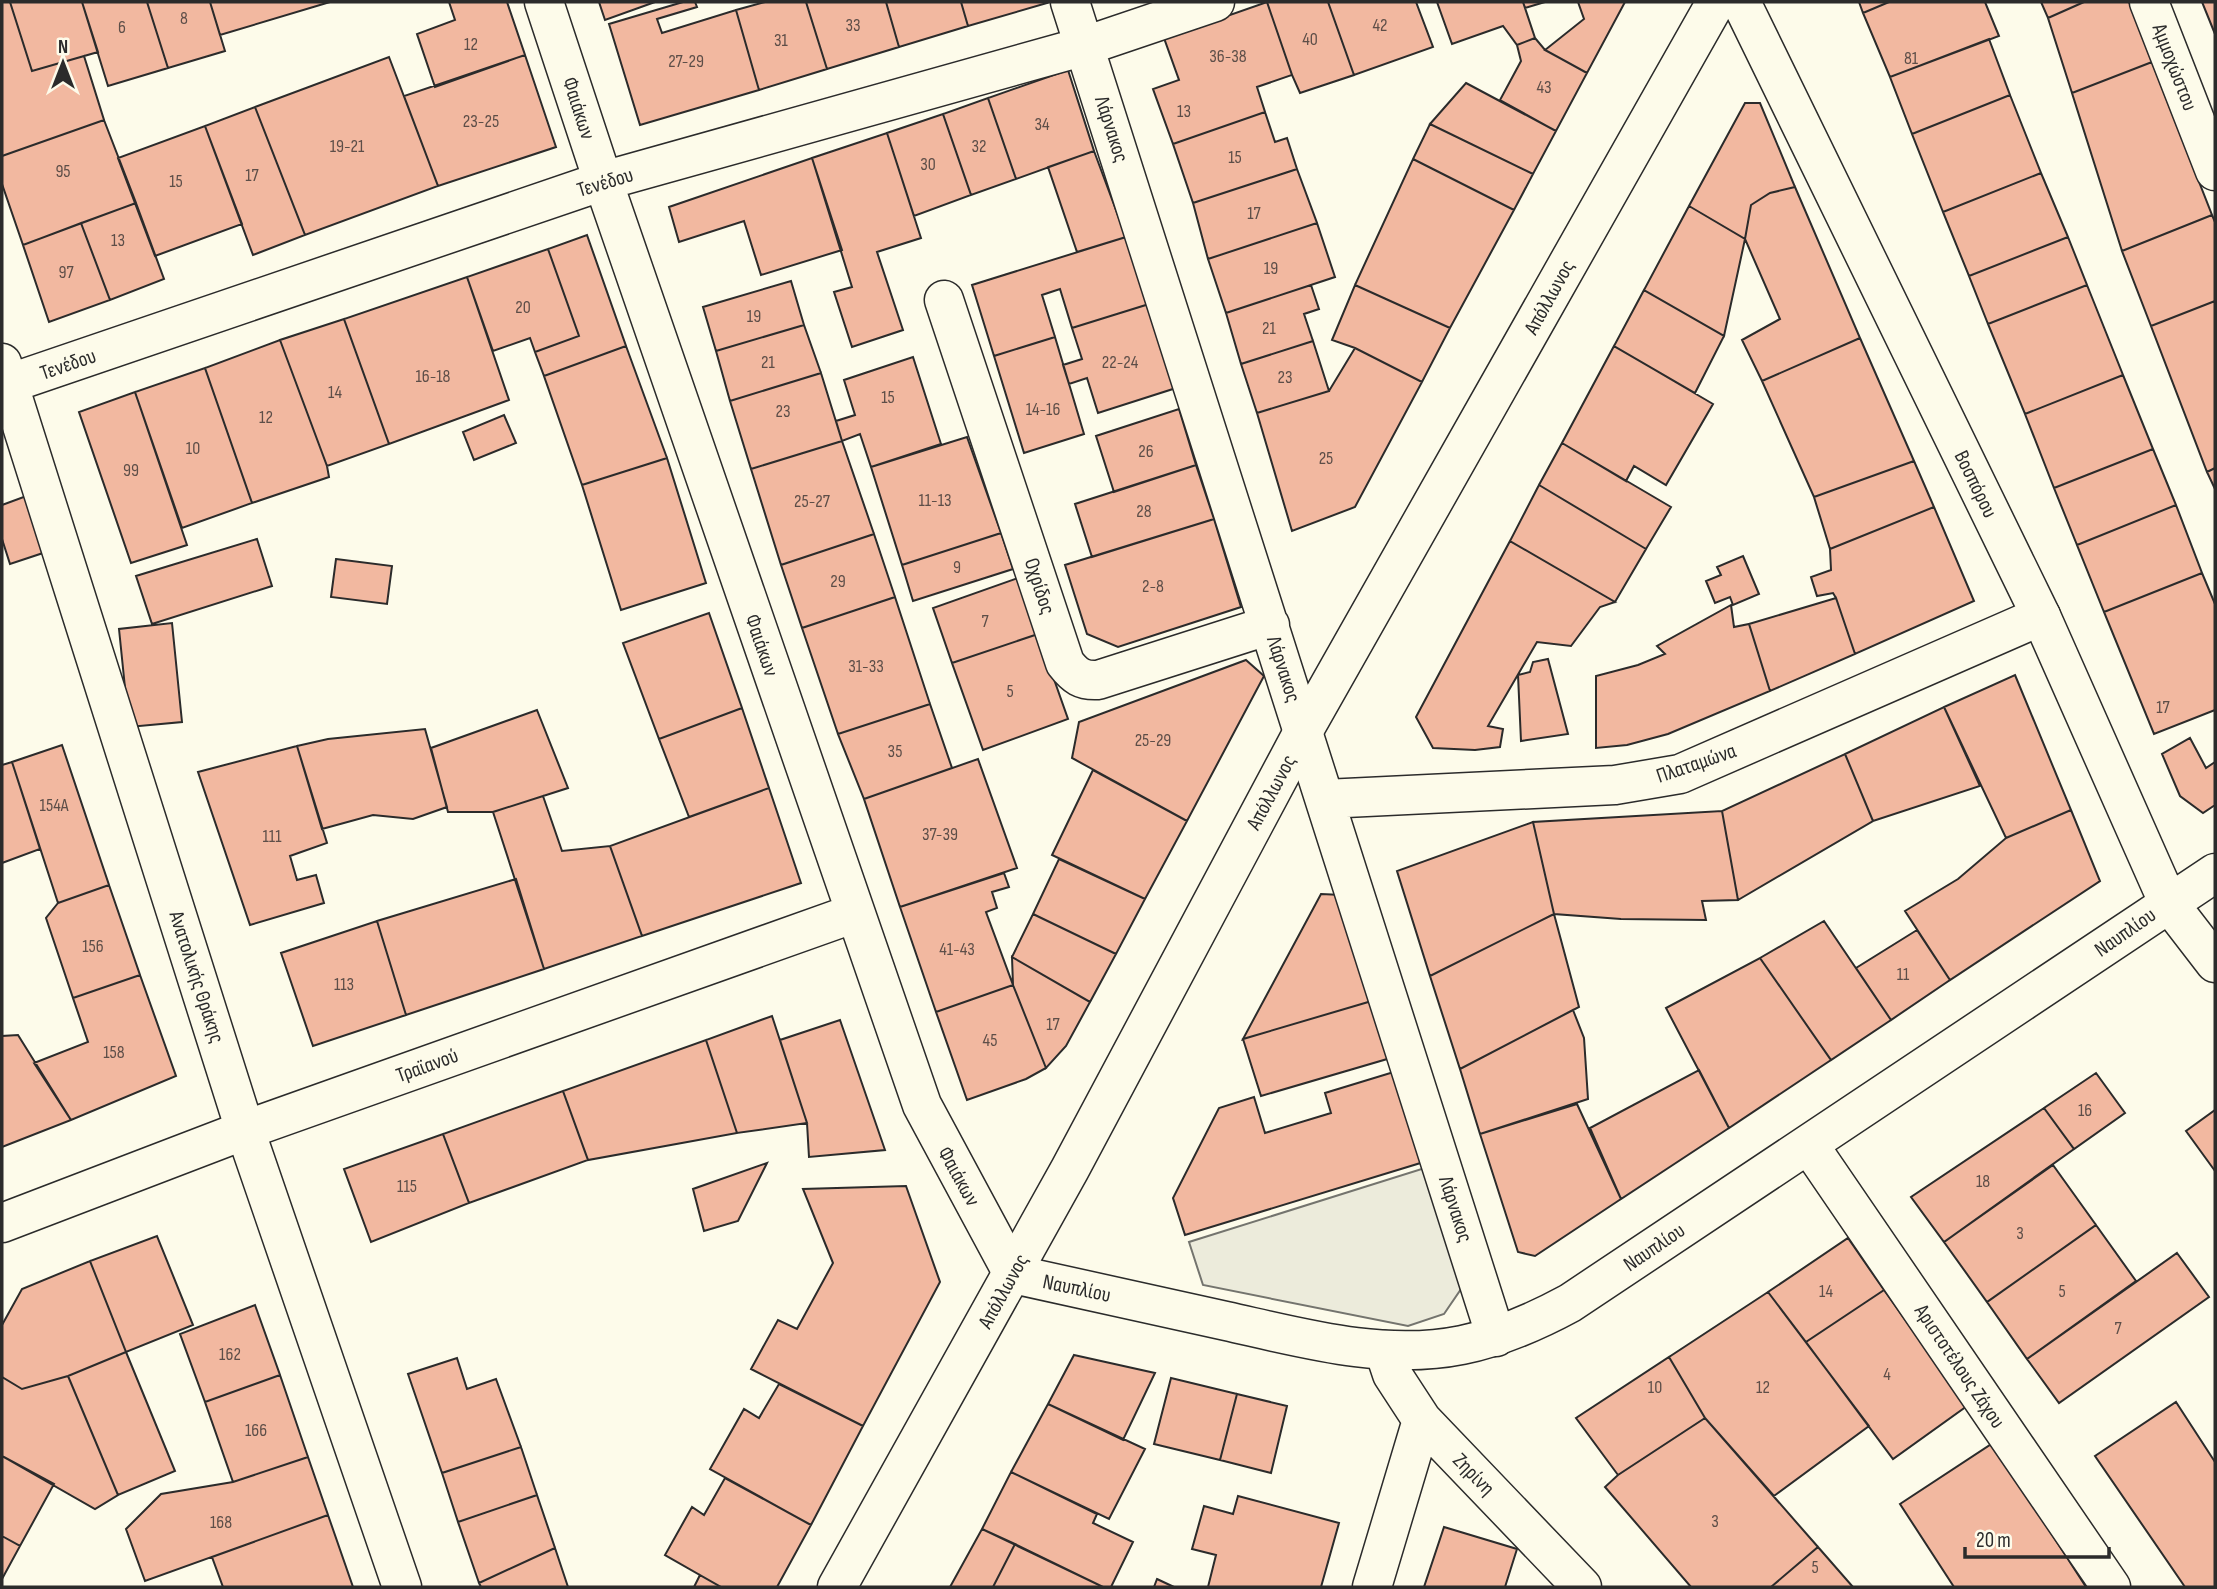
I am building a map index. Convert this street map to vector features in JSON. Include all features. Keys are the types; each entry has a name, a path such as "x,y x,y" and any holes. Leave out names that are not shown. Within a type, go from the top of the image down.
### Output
{"street":[{"name":"Φαιάκων","path":"544,2 603,181 928,1121 1013,1274"},
{"name":"Λάρνακος","path":"1070,2 1496,1337"},
{"name":"Τενέδου","path":"4,378 603,181 1085,46 1215,2"},
{"name":"Απόλλωνος","path":"837,1587 1013,1274 1304,730 1716,2"},
{"name":"Βοσπόρου","path":"1741,2 2041,616 2168,902 2215,963"},
{"name":"Αμμοχώστου","path":"2149,2 2215,171"},
{"name":"Οχρίδος","path":"944,300 1065,663 1073,674 1085,681 1098,680 1270,625"},
{"name":"Ανατολικής Θράκης","path":"4,378 245,1130 401,1587"},
{"name":"Πλαταμώνα","path":"1325,799 1615,785 1680,774 2041,616"},
{"name":"Ναυπλίου","path":"1013,1274 1322,1342 1384,1350 1438,1349 1496,1337 1521,1328 1570,1303 2215,873"},
{"name":"Τραϊανού","path":"2,1223 245,1130 855,913"},
{"name":"Αριστοτέλους Ζάχου","path":"1809,1144 2111,1587"},
{"name":"Ζηρίνη","path":"1384,1350 1392,1374 1422,1420 1582,1587"},
{"path":"1372,1587 1422,1420"}],"shaded area":[{"path":"1428,1167 1461,1289 1444,1314 1408,1326 1203,1285 1189,1242"}],"building":[{"path":"2,2 10,2 32,71 84,56 104,120 2,156"},
{"path":"10,2 82,2 98,52 32,71"},
{"path":"82,2 147,2 168,68 108,86"},
{"path":"147,2 210,2 225,51 168,68"},
{"path":"210,2 330,2 220,35"},
{"path":"449,2 507,2 525,55 435,87 417,34 455,20"},
{"path":"599,2 655,2 605,20"},
{"path":"683,2 695,2 697,7 657,19 662,33 736,10 759,90 640,125 609,24"},
{"path":"765,2 806,2 827,69 759,90 736,10"},
{"path":"806,2 886,2 899,47 827,69"},
{"path":"886,2 961,2 968,26 899,47"},
{"path":"961,2 1046,2 1047,3 968,26"},
{"path":"1267,2 1292,75 1257,87 1265,112 1173,144 1153,89 1179,80 1164,38"},
{"path":"1267,2 1328,2 1354,75 1300,93"},
{"path":"1328,2 1416,2 1433,47 1354,75"},
{"path":"1437,2 1523,2 1535,38 1517,45 1503,26 1452,44"},
{"path":"1523,2 1545,2 1525,8"},
{"path":"1578,2 1625,2 1587,73 1545,50 1584,19"},
{"path":"1859,2 1889,2 1863,13"},
{"path":"1889,2 1985,2 1999,36 1890,77 1863,13"},
{"path":"2041,2 2084,2 2048,18"},
{"path":"2084,2 2129,2 2152,62 2072,93 2048,18"},
{"path":"2202,2 2215,2 2215,34"},
{"path":"1535,38 1545,50 1587,73 1556,131 1500,100 1521,61 1517,45"},
{"path":"1989,39 2010,95 1912,134 1890,77"},
{"path":"525,55 556,147 438,186 404,96"},
{"path":"389,57 438,186 305,235 255,107"},
{"path":"2152,62 2212,215 2122,251 2072,93"},
{"path":"1068,70 1094,151 1016,179 988,98"},
{"path":"1466,83 1556,131 1533,174 1430,124"},
{"path":"2010,95 2041,173 1943,212 1912,134"},
{"path":"988,98 1016,179 971,195 943,114"},
{"path":"1745,103 1760,103 1795,187 1770,193 1751,205 1745,239 1689,206"},
{"path":"255,107 305,235 253,255 205,126"},
{"path":"1265,112 1275,142 1287,138 1297,169 1193,203 1173,144"},
{"path":"943,114 971,195 914,216 887,133"},
{"path":"104,120 136,203 23,245 2,184 2,156"},
{"path":"1430,124 1533,174 1514,210 1413,159"},
{"path":"205,126 242,224 155,256 118,158"},
{"path":"887,133 921,238 877,252 903,330 852,347 834,292 852,287 812,158"},
{"path":"1094,151 1126,237 1077,252 1048,167"},
{"path":"812,158 842,250 761,275 744,221 679,242 669,207"},
{"path":"1413,159 1514,210 1450,328 1355,285"},
{"path":"1297,169 1317,223 1208,259 1193,203"},
{"path":"2041,173 2068,237 1969,276 1943,212"},
{"path":"1795,187 1860,338 1762,381 1742,340 1780,319 1745,239 1751,205 1770,193"},
{"path":"136,203 164,279 110,300 81,223"},
{"path":"1689,206 1745,239 1724,336 1644,290"},
{"path":"2212,215 2215,222 2215,301 2151,326 2122,251"},
{"path":"81,223 110,300 49,322 23,245"},
{"path":"1317,223 1335,277 1226,313 1208,259"},
{"path":"587,235 626,346 544,376 535,352 579,336 548,249"},
{"path":"1126,237 1149,304 1072,328 1060,289 1042,295 1055,337 994,356 972,285"},
{"path":"2068,237 2087,285 1988,324 1969,276"},
{"path":"548,249 579,336 535,352 530,338 493,351 467,277"},
{"path":"467,277 509,400 389,444 344,319"},
{"path":"791,281 804,325 716,351 703,307"},
{"path":"1311,285 1319,309 1304,314 1313,341 1241,364 1226,313"},
{"path":"1355,285 1450,328 1422,382 1355,348 1332,340"},
{"path":"2087,285 2123,375 2025,414 1988,324"},
{"path":"1644,290 1724,336 1695,393 1614,346"},
{"path":"2215,301 2215,468 2207,472 2151,326"},
{"path":"1149,304 1176,388 1098,413 1087,378 1069,384 1063,365 1082,359 1072,328"},
{"path":"344,319 389,444 327,466 280,340"},
{"path":"804,325 821,373 730,401 716,351"},
{"path":"1055,337 1084,434 1024,453 994,356"},
{"path":"1860,338 1914,461 1814,497 1762,381"},
{"path":"280,340 329,477 252,503 205,368"},
{"path":"1313,341 1329,391 1257,413 1241,364"},
{"path":"626,346 667,458 582,485 544,376"},
{"path":"1614,346 1713,404 1666,485 1634,466 1626,481 1562,443"},
{"path":"1355,348 1422,382 1355,507 1292,531 1257,413 1329,391"},
{"path":"913,357 941,444 871,467 860,434 842,441 836,421 855,415 844,380"},
{"path":"205,368 252,503 182,528 135,392"},
{"path":"821,373 842,441 751,469 730,401"},
{"path":"2123,375 2153,449 2054,488 2025,414"},
{"path":"135,392 187,545 131,563 79,412"},
{"path":"1179,409 1196,465 1114,492 1096,436"},
{"path":"504,415 516,443 474,460 463,432"},
{"path":"967,437 1001,533 902,565 871,467"},
{"path":"842,441 874,534 781,565 751,469"},
{"path":"1562,443 1671,507 1646,549 1539,485"},
{"path":"2153,449 2176,505 2077,545 2054,488"},
{"path":"667,458 706,583 621,610 582,485"},
{"path":"1914,461 1934,507 1830,549 1814,497"},
{"path":"1196,465 1214,519 1092,557 1075,504"},
{"path":"2215,468 2215,489 2207,472"},
{"path":"1539,485 1646,549 1615,602 1510,541"},
{"path":"29,495 49,551 10,564 2,539 2,505"},
{"path":"2176,505 2202,573 2104,612 2077,545"},
{"path":"1934,507 1974,601 1855,654 1836,598 1833,593 1817,596 1811,577 1831,570 1830,549"},
{"path":"1214,519 1241,607 1118,647 1087,634 1065,565"},
{"path":"1001,533 1013,569 913,601 902,565"},
{"path":"874,534 895,597 802,628 781,565"},
{"path":"257,539 272,586 152,624 136,576"},
{"path":"1510,541 1615,602 1600,607 1571,646 1537,642 1488,726 1503,729 1500,747 1475,750 1433,748 1416,717"},
{"path":"1743,556 1759,594 1733,605 1730,597 1715,603 1706,581 1721,575 1717,567"},
{"path":"336,559 392,566 387,604 331,597"},
{"path":"2202,573 2215,604 2215,710 2154,734 2104,612"},
{"path":"1018,578 1038,634 952,663 933,608"},
{"path":"895,597 930,704 838,734 802,628"},
{"path":"1836,598 1855,654 1770,691 1749,624"},
{"path":"1731,605 1734,627 1749,624 1770,691 1668,734 1627,745 1596,748 1596,676 1638,665 1665,654 1657,646"},
{"path":"709,613 742,708 659,739 623,643"},
{"path":"172,623 182,722 129,727 119,629"},
{"path":"1038,634 1068,719 983,750 952,663"},
{"path":"1548,659 1568,734 1521,741 1518,675 1530,672 1533,662"},
{"path":"1246,660 1264,676 1187,821 1072,758 1079,722"},
{"path":"2015,675 2071,810 2006,838 1944,707"},
{"path":"930,704 952,768 864,799 838,734"},
{"path":"1944,707 1980,786 1873,821 1845,754"},
{"path":"742,708 769,788 689,817 659,739"},
{"path":"537,710 568,788 493,812 448,812 431,748"},
{"path":"425,729 447,807 413,819 373,815 322,829 297,746 328,739"},
{"path":"2190,738 2206,768 2215,762 2215,805 2203,813 2180,796 2162,754"},
{"path":"62,745 109,885 58,903 12,762"},
{"path":"297,746 327,843 290,856 297,880 316,875 324,903 250,925 198,772"},
{"path":"1845,754 1873,821 1738,900 1722,811"},
{"path":"978,759 1017,868 900,907 864,799"},
{"path":"12,762 40,849 2,863 2,765"},
{"path":"1093,770 1187,821 1145,899 1052,855"},
{"path":"769,788 801,883 642,936 610,846"},
{"path":"543,796 562,851 610,846 642,936 544,969 493,812"},
{"path":"2071,810 2100,881 1950,980 1905,911 1958,879 2006,838"},
{"path":"1722,811 1738,900 1702,901 1706,920 1621,919 1554,914 1533,822"},
{"path":"1533,822 1554,914 1430,976 1397,871"},
{"path":"1059,859 1145,899 1116,954 1033,914"},
{"path":"1004,873 1009,887 992,892 997,908 986,912 1013,985 936,1012 900,907"},
{"path":"516,879 544,969 406,1015 377,921"},
{"path":"109,885 140,975 73,998 46,918 58,903"},
{"path":"1321,894 1342,895 1375,1000 1243,1039"},
{"path":"1033,914 1116,954 1090,1002 1012,957"},
{"path":"1554,914 1579,1007 1460,1069 1430,976"},
{"path":"377,921 406,1015 313,1046 281,953"},
{"path":"1824,921 1891,1020 1831,1060 1760,958"},
{"path":"1917,930 1950,980 1891,1020 1856,968"},
{"path":"1012,957 1090,1002 1066,1046 1046,1068 1013,985"},
{"path":"1760,958 1831,1060 1729,1128 1666,1008"},
{"path":"140,975 176,1076 71,1120 34,1063 88,1042 73,998"},
{"path":"1013,985 1046,1068 1026,1079 967,1100 936,1012"},
{"path":"1375,1000 1394,1057 1261,1096 1243,1039"},
{"path":"1573,1010 1584,1038 1588,1099 1480,1134 1460,1069"},
{"path":"772,1016 807,1123 737,1133 706,1040"},
{"path":"840,1020 885,1150 809,1157 807,1123 780,1040"},
{"path":"18,1035 71,1120 2,1147 2,1036"},
{"path":"706,1040 737,1133 588,1160 563,1091"},
{"path":"1699,1070 1729,1128 1621,1199 1590,1128"},
{"path":"1397,1071 1427,1161 1185,1235 1173,1198 1219,1108 1254,1097 1265,1133 1331,1113 1325,1093"},
{"path":"2096,1073 2125,1113 2074,1149 2044,1108"},
{"path":"563,1091 588,1160 469,1203 443,1134"},
{"path":"1577,1104 1621,1199 1535,1256 1518,1252 1480,1134"},
{"path":"2044,1108 2074,1149 1944,1242 1911,1197"},
{"path":"2215,1110 2215,1171 2186,1131"},
{"path":"443,1134 469,1203 371,1242 344,1169"},
{"path":"767,1163 738,1221 704,1231 693,1189"},
{"path":"2053,1165 2096,1225 1987,1302 1944,1242"},
{"path":"906,1186 940,1282 863,1426 751,1369 778,1320 797,1329 833,1263 803,1189"},
{"path":"2096,1225 2136,1281 2027,1359 1987,1302"},
{"path":"157,1236 193,1325 126,1352 90,1261"},
{"path":"1848,1238 1884,1290 1806,1342 1768,1292"},
{"path":"2177,1253 2209,1297 2059,1403 2027,1359"},
{"path":"90,1261 126,1352 68,1376 22,1389 2,1377 2,1325 22,1289"},
{"path":"1884,1290 1967,1406 1893,1459 1806,1342"},
{"path":"1768,1292 1869,1426 1774,1496 1705,1418 1669,1357"},
{"path":"255,1305 280,1375 205,1402 180,1334"},
{"path":"126,1352 175,1471 118,1495 68,1376"},
{"path":"1074,1355 1155,1373 1123,1440 1048,1404"},
{"path":"1669,1357 1705,1418 1618,1475 1576,1418"},
{"path":"457,1358 467,1389 496,1379 521,1447 442,1473 408,1374"},
{"path":"280,1375 308,1457 233,1482 205,1402"},
{"path":"68,1376 118,1495 95,1509 2,1456 2,1377 22,1389"},
{"path":"1171,1378 1237,1394 1220,1460 1154,1444"},
{"path":"779,1384 863,1426 811,1525 710,1469 744,1409 759,1418"},
{"path":"1237,1394 1287,1406 1271,1473 1220,1460"},
{"path":"2176,1402 2215,1462 2215,1587 2185,1587 2095,1456"},
{"path":"1048,1404 1145,1449 1109,1519 1011,1472"},
{"path":"1705,1418 1818,1547 1771,1587 1691,1587 1605,1487 1618,1475"},
{"path":"1993,1443 2086,1587 1954,1587 1900,1504"},
{"path":"521,1447 537,1495 458,1522 442,1473"},
{"path":"2,1456 54,1484 20,1546 2,1536"},
{"path":"308,1457 328,1515 145,1581 126,1529 161,1494 233,1482"},
{"path":"1011,1472 1097,1514 1093,1523 1133,1542 1111,1587 1103,1587 982,1529"},
{"path":"725,1478 811,1525 777,1587 721,1587 665,1555 692,1507 704,1515"},
{"path":"537,1495 555,1548 479,1583 458,1522"},
{"path":"1238,1496 1339,1523 1321,1587 1208,1587 1216,1555 1192,1549 1204,1506 1233,1514"},
{"path":"328,1515 353,1587 223,1587 212,1557"},
{"path":"1444,1527 1517,1549 1505,1587 1424,1587"},
{"path":"982,1529 1015,1544 993,1587 950,1587"},
{"path":"2,1536 20,1546 2,1579"},
{"path":"1015,1544 1103,1587 993,1587"},
{"path":"1818,1547 1853,1587 1771,1587"},
{"path":"555,1548 568,1587 481,1587 479,1583"},
{"path":"700,1575 721,1587 694,1587"},
{"path":"1157,1579 1174,1587 1154,1587"}]}
